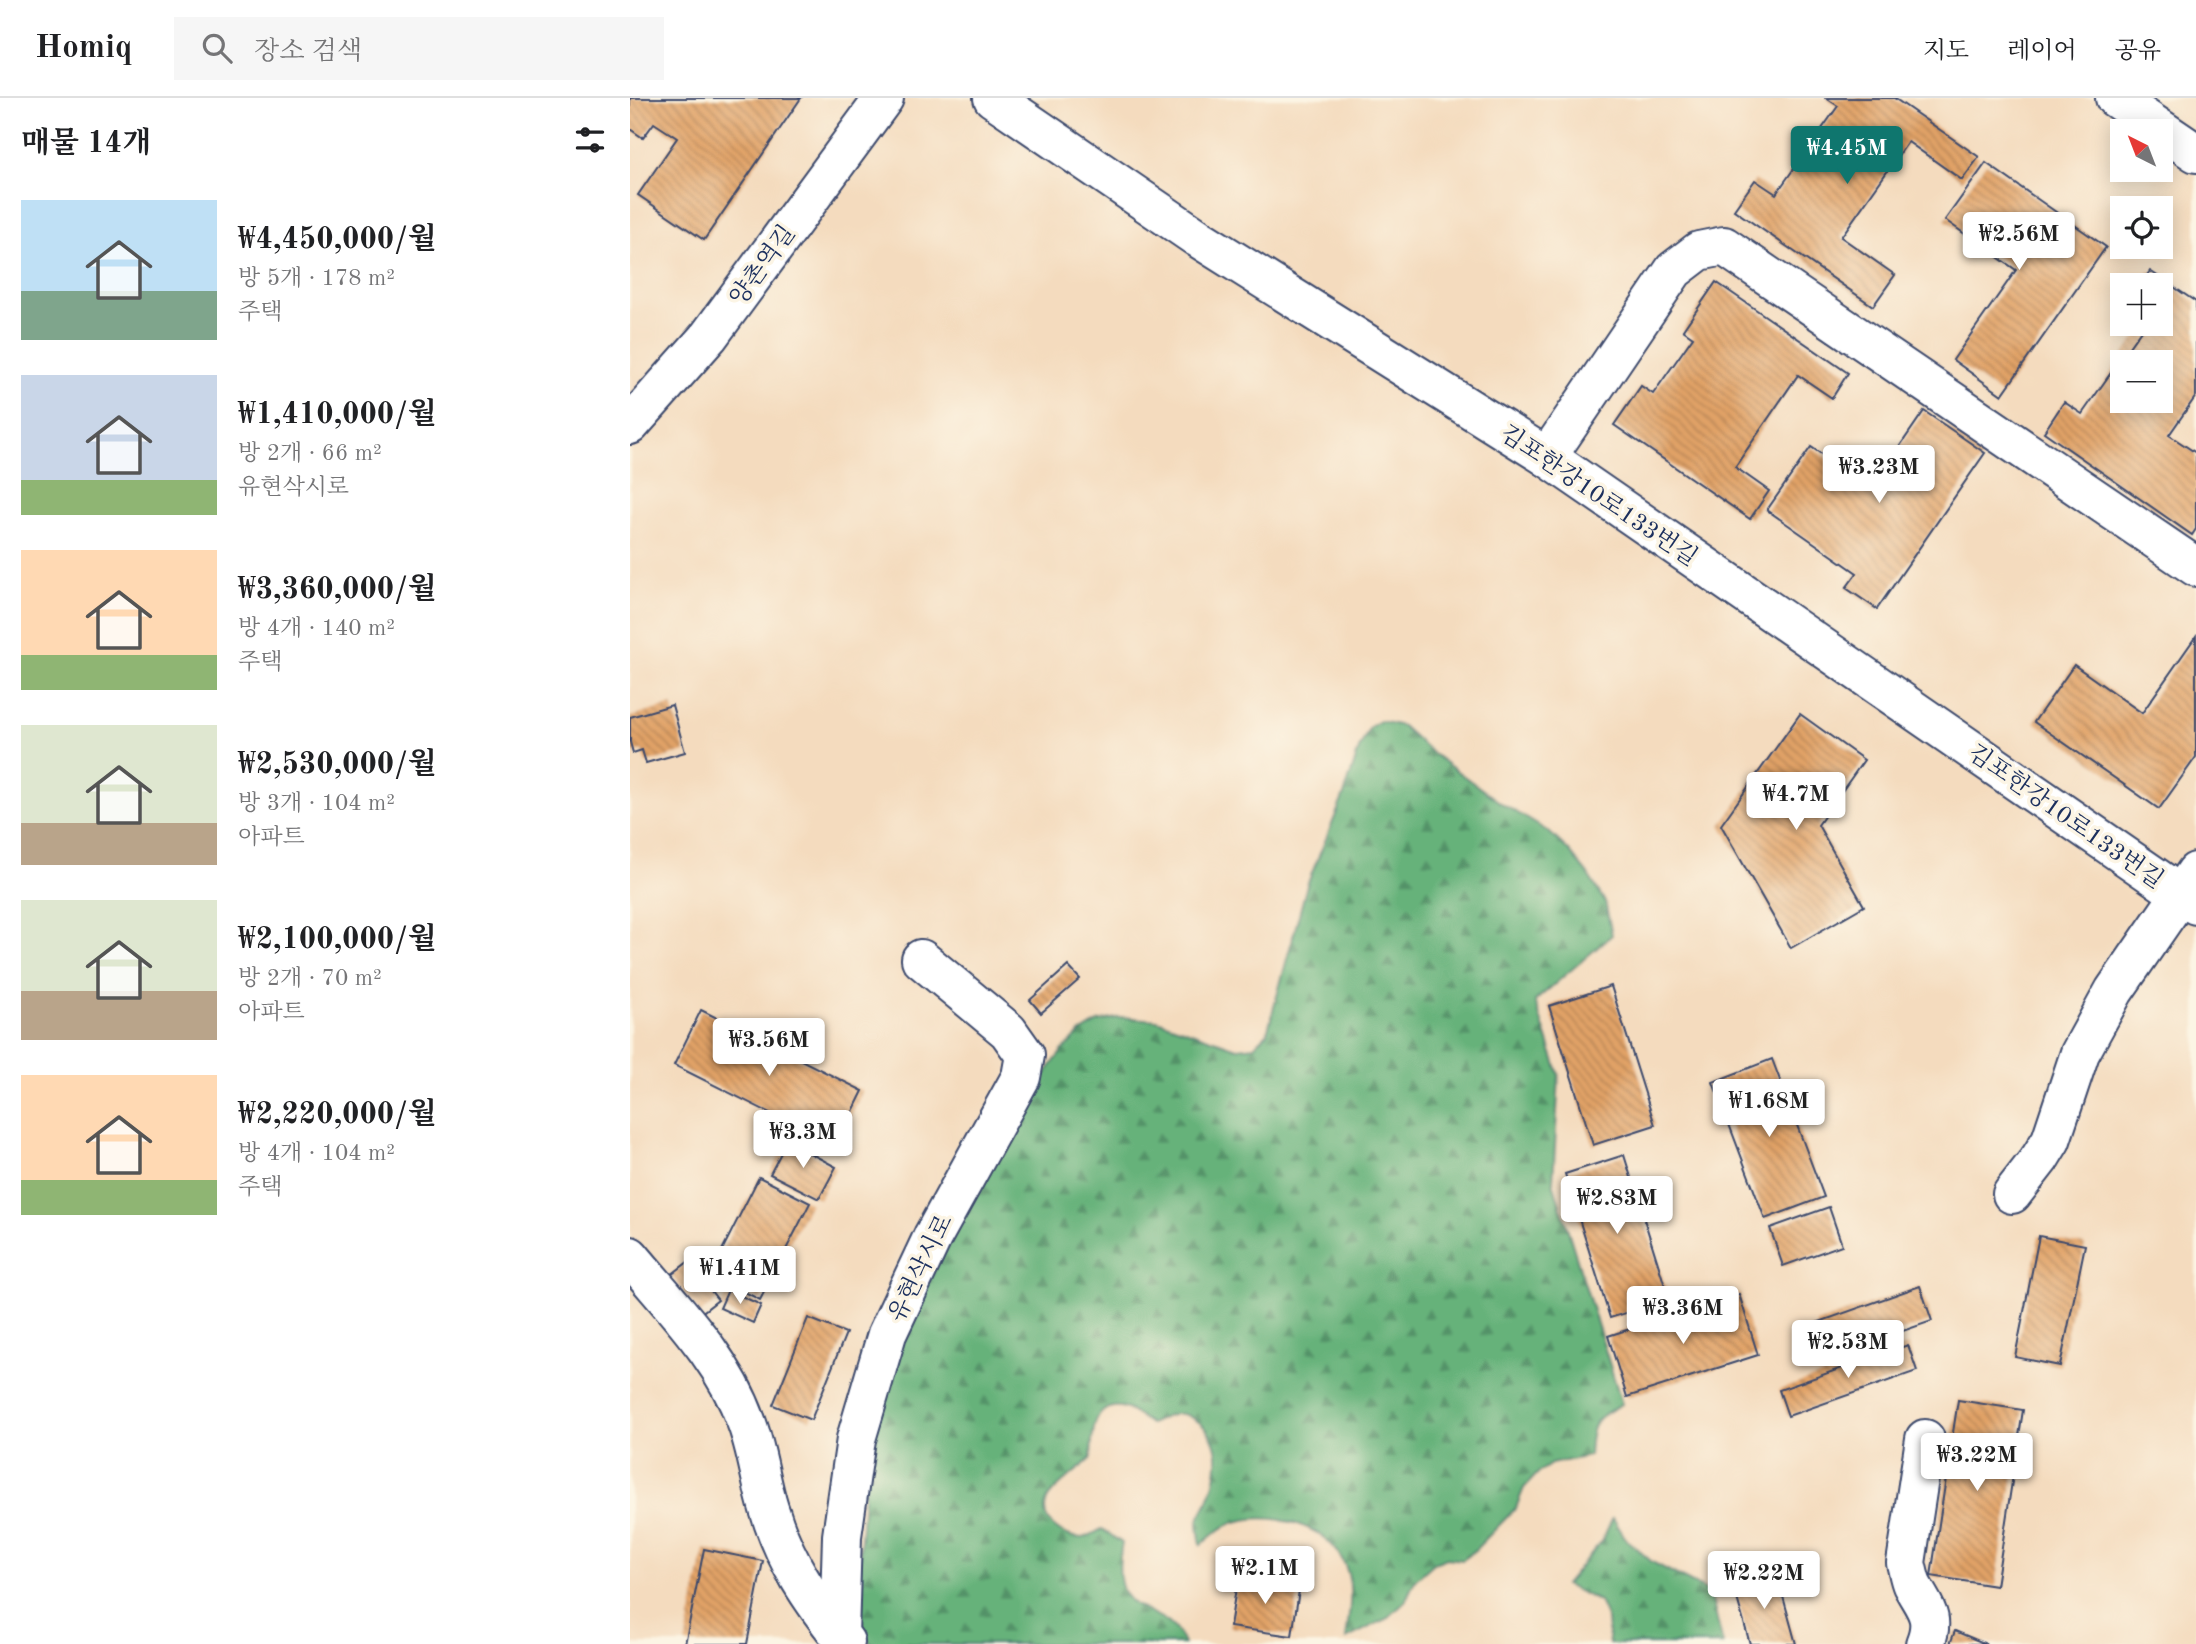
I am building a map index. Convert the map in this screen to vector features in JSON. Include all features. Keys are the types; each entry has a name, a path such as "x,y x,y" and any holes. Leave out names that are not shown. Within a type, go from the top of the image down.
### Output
{"street":[{"name":"양촌역길","path":"630,425 709,336 884,98"},
{"name":"김포한강10로133번길","path":"993,98 1198,238 1547,457 2191,891"},
{"path":"2115,98 2196,153"},
{"path":"1547,457 1674,270 1699,251 1724,246 2196,568"},
{"path":"2012,1194 2051,1140 2080,1053 2114,990 2191,891"},
{"name":"유현삭시로","path":"843,1639 842,1536 856,1438 887,1334 933,1236 1021,1077 1025,1055 1008,1031 921,959"},
{"name":"유현삭시로","path":"630,1256 699,1338 723,1374 746,1421 770,1511 794,1572 843,1639"},
{"path":"1925,1439 1906,1563 1911,1583 1928,1611 1929,1633 1925,1644"}],"green space":[{"path":"1380,721 1402,726 1432,753 1501,803 1549,832 1587,873 1605,902 1612,935 1535,1001 1559,1075 1553,1182 1622,1404 1604,1414 1595,1424 1589,1456 1551,1464 1538,1473 1524,1488 1516,1508 1474,1551 1462,1560 1447,1558 1434,1563 1415,1580 1405,1602 1388,1618 1346,1639 1349,1578 1342,1559 1333,1547 1309,1529 1294,1523 1262,1518 1232,1523 1201,1545 1198,1523 1211,1493 1217,1461 1214,1441 1208,1431 1187,1415 1175,1414 1150,1424 1125,1408 1111,1407 1099,1416 1095,1424 1091,1458 1050,1495 1045,1508 1046,1515 1054,1527 1067,1535 1082,1538 1102,1529 1122,1543 1119,1570 1122,1588 1130,1600 1175,1629 1184,1644 871,1644 855,1624 868,1439 898,1337 1034,1088 1063,1050 1080,1033 1098,1022 1121,1017 1157,1020 1237,1048 1254,1046 1267,1033 1307,885 1344,795 1359,749 1370,727"},
{"path":"1613,1518 1626,1539 1652,1562 1710,1592 1723,1644 1609,1644 1607,1619 1599,1601 1565,1585 1601,1542"}],"building":[{"path":"630,98 801,98 704,240 638,195 677,138 654,123 643,138 630,129"},
{"path":"1826,98 1894,98 1979,157 1962,180 1908,142 1841,237 1895,275 1873,306 1734,210 1755,180 1776,194 1838,106"},
{"path":"1986,163 2106,247 2002,395 1953,360 2016,270 1945,220"},
{"path":"1716,282 1848,373 1832,398 1798,375 1735,467 1769,491 1750,519 1614,425 1641,386 1653,394 1693,337 1683,330"},
{"path":"2173,286 2196,302 2196,396 2169,435 2196,453 2196,529 2192,535 2044,432 2064,402 2082,414 2110,374 2110,413 2173,413 2173,350 2127,350 2137,336 2173,336"},
{"path":"1924,411 1985,453 1877,609 1846,588 1857,573 1767,510 1811,447 1871,488"},
{"path":"2196,636 2196,757 2159,809 2034,722 2074,665 2142,713"},
{"path":"672,705 685,752 646,763 642,750 633,753 630,717"},
{"path":"1800,714 1864,760 1818,825 1864,906 1791,948 1721,825"},
{"path":"1068,966 1080,979 1041,1013 1030,1000"},
{"path":"1611,986 1655,1125 1593,1145 1549,1006"},
{"path":"701,1010 863,1091 836,1146 674,1065"},
{"path":"1772,1059 1824,1197 1765,1219 1713,1082"},
{"path":"787,1141 836,1167 819,1199 770,1174"},
{"path":"1624,1155 1669,1299 1610,1318 1565,1174"},
{"path":"759,1177 810,1203 760,1300 710,1274"},
{"path":"1829,1207 1842,1245 1783,1266 1770,1228"},
{"path":"2039,1236 2085,1245 2060,1366 2015,1357"},
{"path":"688,1262 718,1300 700,1314 671,1275"},
{"path":"1920,1286 1932,1321 1827,1357 1816,1323"},
{"path":"728,1290 761,1305 753,1323 720,1308"},
{"path":"1739,1294 1758,1355 1627,1397 1608,1336"},
{"path":"808,1318 846,1333 811,1420 773,1405"},
{"path":"1908,1345 1917,1371 1788,1416 1779,1390"},
{"path":"1958,1400 2023,1410 1996,1586 1931,1576"},
{"path":"704,1549 763,1561 747,1644 685,1644"},
{"path":"1776,1571 1796,1644 1750,1644 1733,1584"},
{"path":"1238,1575 1300,1584 1292,1636 1230,1627"},
{"path":"1955,1631 1986,1644 1950,1644"}]}
